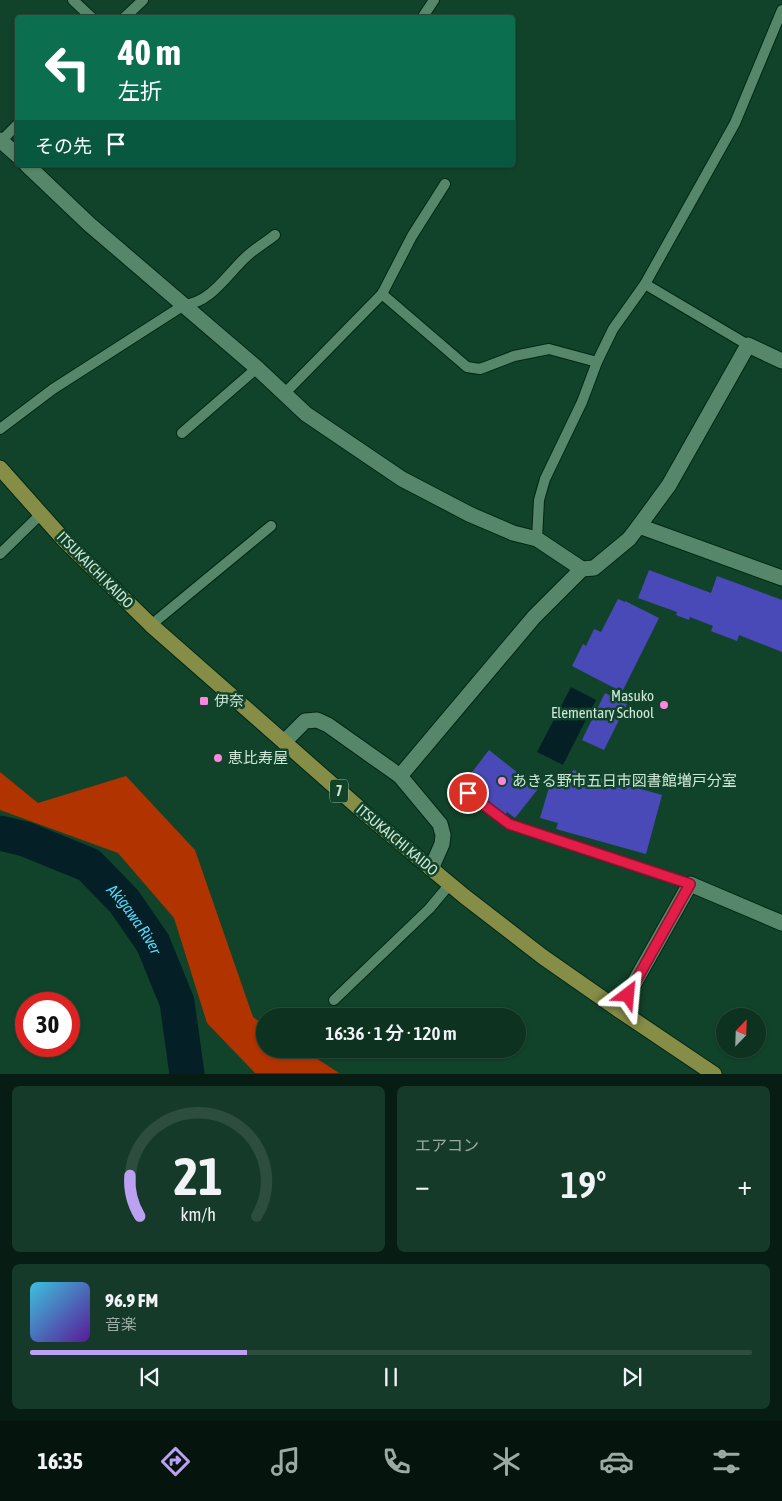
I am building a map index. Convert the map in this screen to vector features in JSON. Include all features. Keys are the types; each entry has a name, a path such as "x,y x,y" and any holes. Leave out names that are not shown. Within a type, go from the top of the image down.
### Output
{"main road":[{"name":"ITSUKAICHI KAIDO","path":"0,468 40,514 151,626 432,869 543,957 714,1074"}],"street":[{"path":"1,140 15,153"},
{"path":"29,167 89,224 257,368 306,414 402,479 469,514 513,533 537,539 582,569 594,568 629,539 640,526 669,485 748,345 782,361"},
{"path":"640,526 782,578"},
{"path":"400,776 534,617 582,569"},
{"path":"284,742 305,721 317,720 328,725 400,776 440,824 443,835 442,844 432,869"},
{"path":"619,1010 690,884 782,923"}],"lane":[{"path":"73,0 89,15"},
{"path":"127,15 143,0"},
{"path":"424,15 434,0"},
{"path":"537,539 539,500 545,479 582,402 597,362 613,328 645,284 735,123 782,10"},
{"path":"1,140 15,127"},
{"path":"284,394 382,294 412,236 445,184"},
{"path":"0,429 53,389 184,306 204,299 248,255 275,235"},
{"path":"645,284 748,345"},
{"path":"382,294 467,367 480,369 514,356 549,349 597,362"},
{"path":"182,433 257,368"},
{"path":"0,554 40,514"},
{"path":"151,626 271,526"},
{"path":"468,793 509,824 690,884"},
{"path":"334,1000 429,909 450,884"}],"shaded area":[{"path":"0,772 38,803 126,776 195,850 253,1017 256,1019 256,1058 316,1058 339,1073 255,1073 207,1023 174,918 118,853 0,810"}],"water":[{"path":"571,687 596,700 563,765 537,752"}],"building":[{"path":"649,570 711,593 717,576 782,600 782,652 739,635 737,641 711,631 713,626 690,617 689,620 676,615 677,612 638,598"},
{"path":"618,599 659,618 622,692 572,666 583,644 586,646 594,629 601,632"},
{"path":"605,693 627,704 604,750 582,740"},
{"path":"489,750 538,789 515,818 507,812 505,815 471,788 473,785 466,780"},
{"path":"573,770 662,795 646,854 556,829 558,823 540,818 552,777 569,782"}],"waterway":[{"name":"Akigawa River","path":"0,833 25,839 89,865 124,901 153,943 177,1002 187,1074"}],"place":[{"name":"伊奈","path":"204,701"},
{"name":"Masuko Elementary School","path":"664,705"},
{"name":"恵比寿屋","path":"218,758"},
{"name":"あきる野市五日市図書館増戸分室","path":"502,781"}],"route":[{"path":"468,793 509,824 690,884 628,995"}]}
